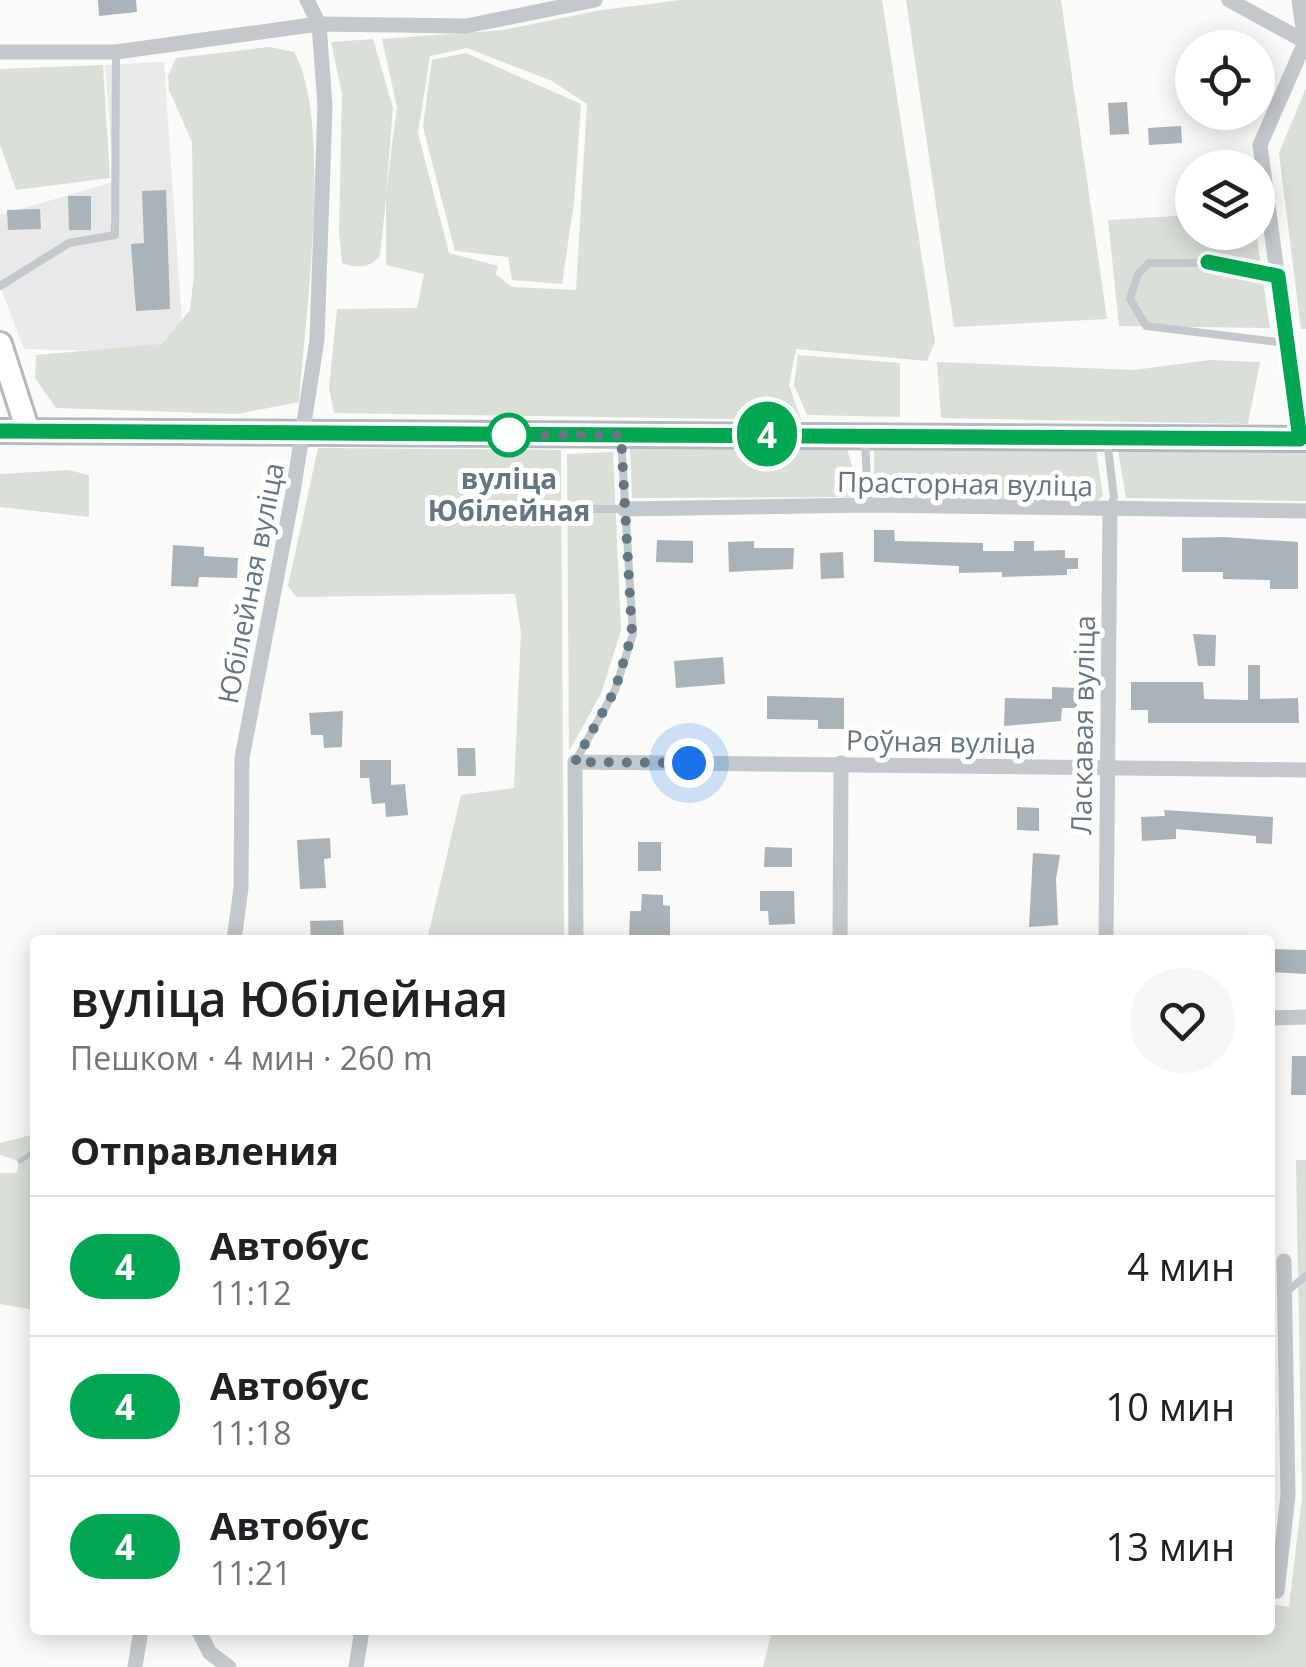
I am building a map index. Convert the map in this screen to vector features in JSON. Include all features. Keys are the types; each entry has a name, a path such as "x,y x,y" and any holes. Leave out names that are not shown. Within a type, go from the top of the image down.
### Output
{"main road":[{"path":"1,350 28,432"},
{"path":"0,431 302,436 865,434 1303,439"}],"street":[{"name":"Юбілейная вуліца","path":"235,935 241,888 242,758 317,340 316,273 325,188 320,24 307,0"},
{"path":"0,52 116,52 320,24 466,26 595,0"},
{"path":"1229,0 1306,42"},
{"path":"1300,0 1306,42 1260,145 1303,439"},
{"name":"Прасторная вуліца","path":"624,508 868,505 1306,511"},
{"name":"Ласкавая вуліца","path":"1106,935 1104,769 1110,510"},
{"path":"575,762 576,935"},
{"name":"Роўная вуліца","path":"575,762 1306,770"},
{"path":"840,935 841,763"},
{"path":"1275,1018 1306,1018"},
{"path":"1275,1577 1288,1496 1284,1261"},
{"path":"134,1667 141,1635"},
{"path":"201,1635 210,1652 228,1667"},
{"path":"356,1667 361,1635"}],"lane":[{"path":"0,286 68,244 115,235 116,52"},
{"path":"1278,276 1208,262 1150,264 1138,274 1130,299 1146,326 1286,343"},
{"path":"865,434 868,505"},
{"path":"575,762 615,690 632,634 621,435"},
{"path":"1106,437 1114,497 1110,510"},
{"path":"458,510 624,508"},
{"path":"1284,1294 1306,1276"}],"shaded area":[{"path":"681,0 882,0 935,342 927,361 796,349 789,385 801,420 334,413 329,388 337,309 417,308 424,274 386,265 386,198 380,256 362,266 342,263 342,94 331,42 373,39 393,108 386,194 397,107 382,39 503,30 602,10","holes":["467,48 552,81 587,104 576,290 512,287 496,274 498,266 449,253 418,133 430,56"]},
{"path":"906,0 1061,0 1107,319 954,327"},
{"path":"270,47 294,52 306,83 312,124 313,221 299,402 237,414 56,408 35,378 36,355 162,344 190,310 194,275 192,142 169,90 168,76 176,58"},
{"path":"466,53 581,104 574,203 562,284 512,280 508,257 455,251 423,127 432,60"},
{"path":"164,62 184,353 24,349 0,286 0,215 114,182 105,65"},
{"path":"103,65 110,178 16,190 0,144 0,69"},
{"path":"1306,88 1306,329 1301,329 1279,153"},
{"path":"1175,216 1175,250 1259,250 1270,328 1119,326 1108,220"},
{"path":"798,355 900,363 900,417 807,415 794,385"},
{"path":"1210,360 1260,362 1248,424 941,418 937,362 1134,370"},
{"path":"874,443 1096,449 1103,496 1096,502 882,501 874,481"},
{"path":"318,448 561,450 564,935 428,935 461,795 514,788 521,632 515,594 296,597 288,586"},
{"path":"630,448 847,449 853,469 852,497 632,498"},
{"path":"1118,450 1306,451 1306,501 1126,498"},
{"path":"613,452 621,630 601,694 569,751 567,454"},
{"path":"68,470 89,475 89,517 0,507 0,474"},
{"path":"30,1135 30,1309 0,1304 0,1173 17,1173 19,1161 0,1155 0,1143"},
{"path":"1296,1160 1306,1160 1306,1667 763,1667 771,1635 1275,1635 1275,1605 1289,1607 1302,1497"}],"building":[{"path":"98,0 136,0 137,12 99,16"},
{"path":"1127,102 1129,134 1110,135 1108,103"},
{"path":"1175,126 1175,130 1181,130 1182,143 1149,145 1148,128"},
{"path":"166,190 170,309 136,311 131,244 144,243 142,191"},
{"path":"68,196 91,196 91,230 69,230"},
{"path":"40,209 41,229 8,230 7,210"},
{"path":"874,530 894,530 895,541 983,543 983,551 1014,551 1014,541 1034,541 1034,551 1065,550 1065,558 1078,558 1078,569 1067,569 1067,575 1002,577 1002,572 959,573 959,566 874,562"},
{"path":"1182,538 1298,542 1298,589 1270,589 1270,580 1223,579 1223,572 1182,572"},
{"path":"657,540 693,541 693,563 656,562"},
{"path":"754,541 754,548 794,548 793,569 729,572 728,542"},
{"path":"173,545 204,547 204,556 238,558 237,578 199,577 198,587 171,586"},
{"path":"843,552 844,578 821,579 820,553"},
{"path":"1193,634 1216,635 1215,666 1198,666"},
{"path":"723,657 725,684 676,688 674,661"},
{"path":"1248,665 1260,665 1260,699 1298,698 1299,723 1148,723 1148,710 1131,710 1131,682 1203,682 1204,699 1248,700"},
{"path":"1052,687 1077,688 1077,708 1062,708 1061,721 1004,726 1005,698 1052,699"},
{"path":"767,696 844,698 844,729 818,729 818,720 767,719"},
{"path":"343,711 342,747 324,748 323,735 311,735 309,713"},
{"path":"457,748 475,748 476,776 458,776"},
{"path":"360,760 391,760 391,785 405,784 408,815 386,817 385,803 372,804 369,778 360,778"},
{"path":"1017,807 1039,808 1039,831 1017,830"},
{"path":"1164,810 1273,817 1272,844 1256,843 1256,836 1176,829 1176,839 1142,841 1141,817 1165,816"},
{"path":"330,838 331,858 324,859 326,888 300,889 297,840"},
{"path":"638,842 661,842 661,871 638,871"},
{"path":"765,847 792,848 792,867 764,867"},
{"path":"1033,853 1060,855 1056,879 1058,925 1029,927"},
{"path":"760,891 794,891 795,924 769,925 768,911 760,911"},
{"path":"642,894 663,895 663,905 670,906 670,935 629,935 630,911 641,911"},
{"path":"343,920 344,935 311,935 310,921"},
{"path":"1275,949 1306,950 1306,974 1275,972"},
{"path":"1292,1056 1306,1056 1306,1095 1291,1095"}],"waterway":[{"path":"20,1161 30,1154"}],"bus line":[{"name":"4","path":"0,431 302,436 865,434 1300,439 1278,276 1208,262"}],"place":[{"name":"вуліца Юбілейная","path":"509,435"}],"route":[{"path":"509,435 621,435 632,634 615,690 575,762 689,763"}]}
